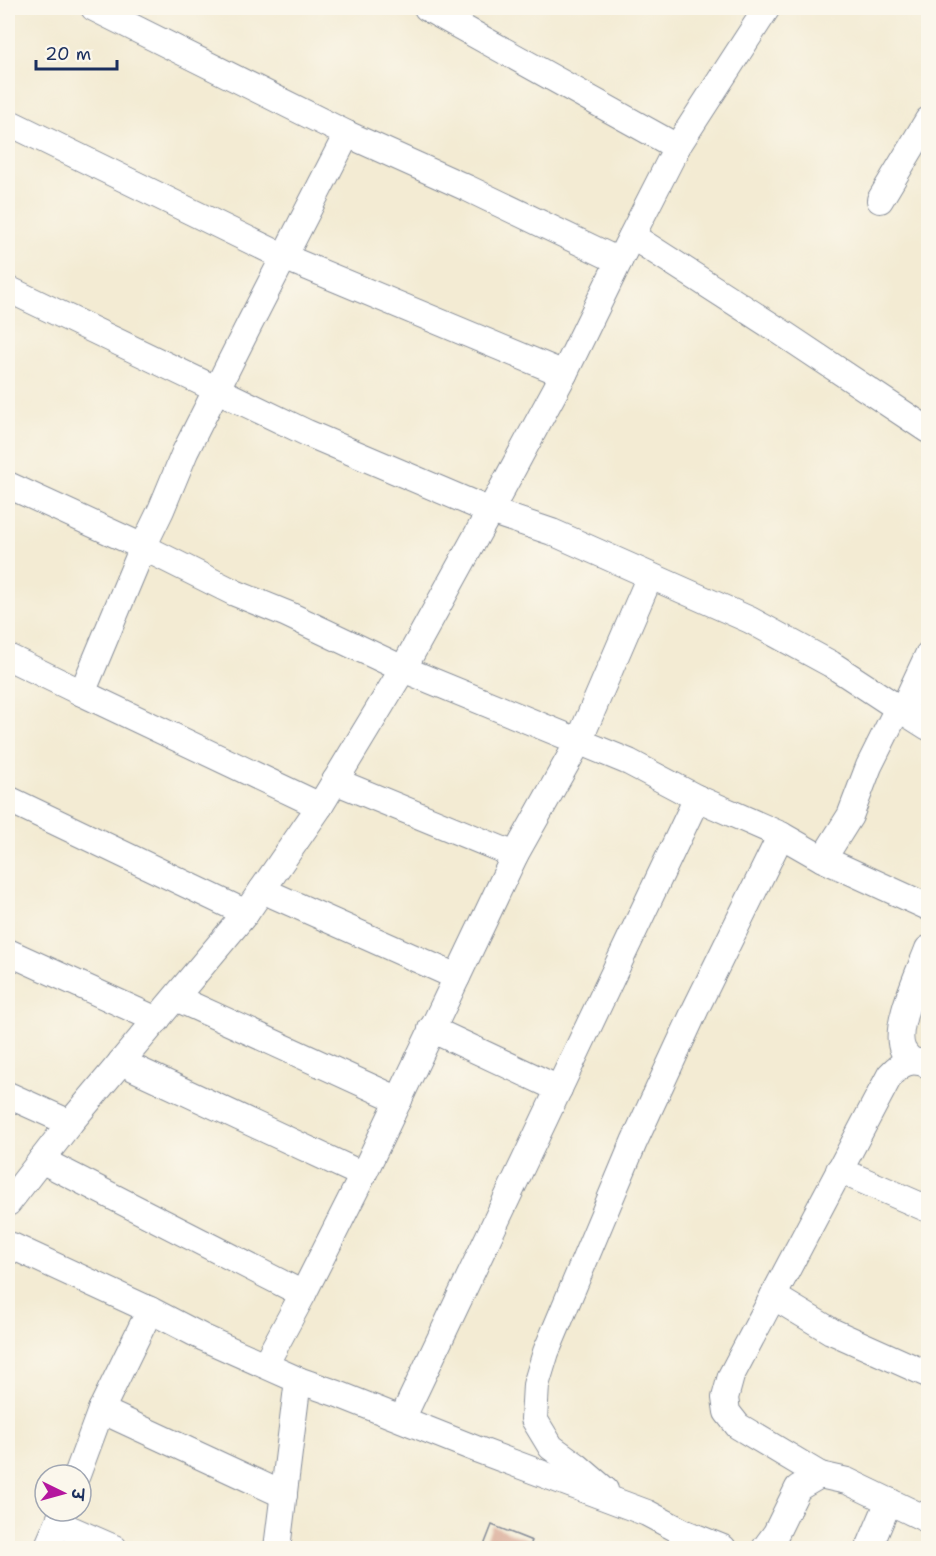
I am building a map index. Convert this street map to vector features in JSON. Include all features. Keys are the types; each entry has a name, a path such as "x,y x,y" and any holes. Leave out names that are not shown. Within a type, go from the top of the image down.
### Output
{"street":[{"path":"94,8 347,134 619,261"},
{"path":"428,8 677,147"},
{"path":"8,1203 70,1123 246,913 320,806 403,669 490,510 564,374 677,147 755,11"},
{"path":"880,201 928,120"},
{"path":"8,122 285,257 564,374"},
{"path":"82,693 143,547 186,452 347,134"},
{"path":"632,236 928,430"},
{"path":"8,289 307,433 490,510 552,532 708,601 785,638 831,664 928,727"},
{"path":"8,485 403,669 629,762 697,798 928,907"},
{"path":"265,1365 363,1175 515,855 579,741 650,576"},
{"path":"823,859 850,816 869,766 928,655"},
{"path":"8,657 320,806"},
{"path":"335,781 515,855"},
{"path":"402,1419 697,798"},
{"path":"8,799 246,913"},
{"path":"616,1501 594,1480 551,1447 534,1419 536,1386 546,1352 634,1142 696,1008 781,836"},
{"path":"262,890 457,977"},
{"path":"920,1063 902,1048 900,1033 905,1010 928,949"},
{"path":"8,952 157,1020"},
{"path":"176,998 399,1100"},
{"path":"431,1029 559,1089"},
{"path":"121,1062 363,1175"},
{"path":"920,1063 899,1065 890,1075 731,1376 725,1398 727,1412 738,1426 820,1475 847,1481 928,1520"},
{"path":"8,1095 70,1123"},
{"path":"41,1160 303,1294"},
{"path":"839,1170 928,1209"},
{"path":"8,1246 298,1380 647,1513 680,1540 723,1548"},
{"path":"773,1296 831,1331 927,1374"},
{"path":"81,1463 101,1410 150,1310"},
{"path":"277,1548 298,1380"},
{"path":"101,1410 284,1495"},
{"path":"765,1548 776,1533 798,1488 820,1475"},
{"path":"869,1548 889,1502"},
{"path":"47,1548 58,1523"},
{"path":"71,1523 114,1548"}],"building":[{"path":"492,1525 532,1541 529,1548 483,1548"}]}
